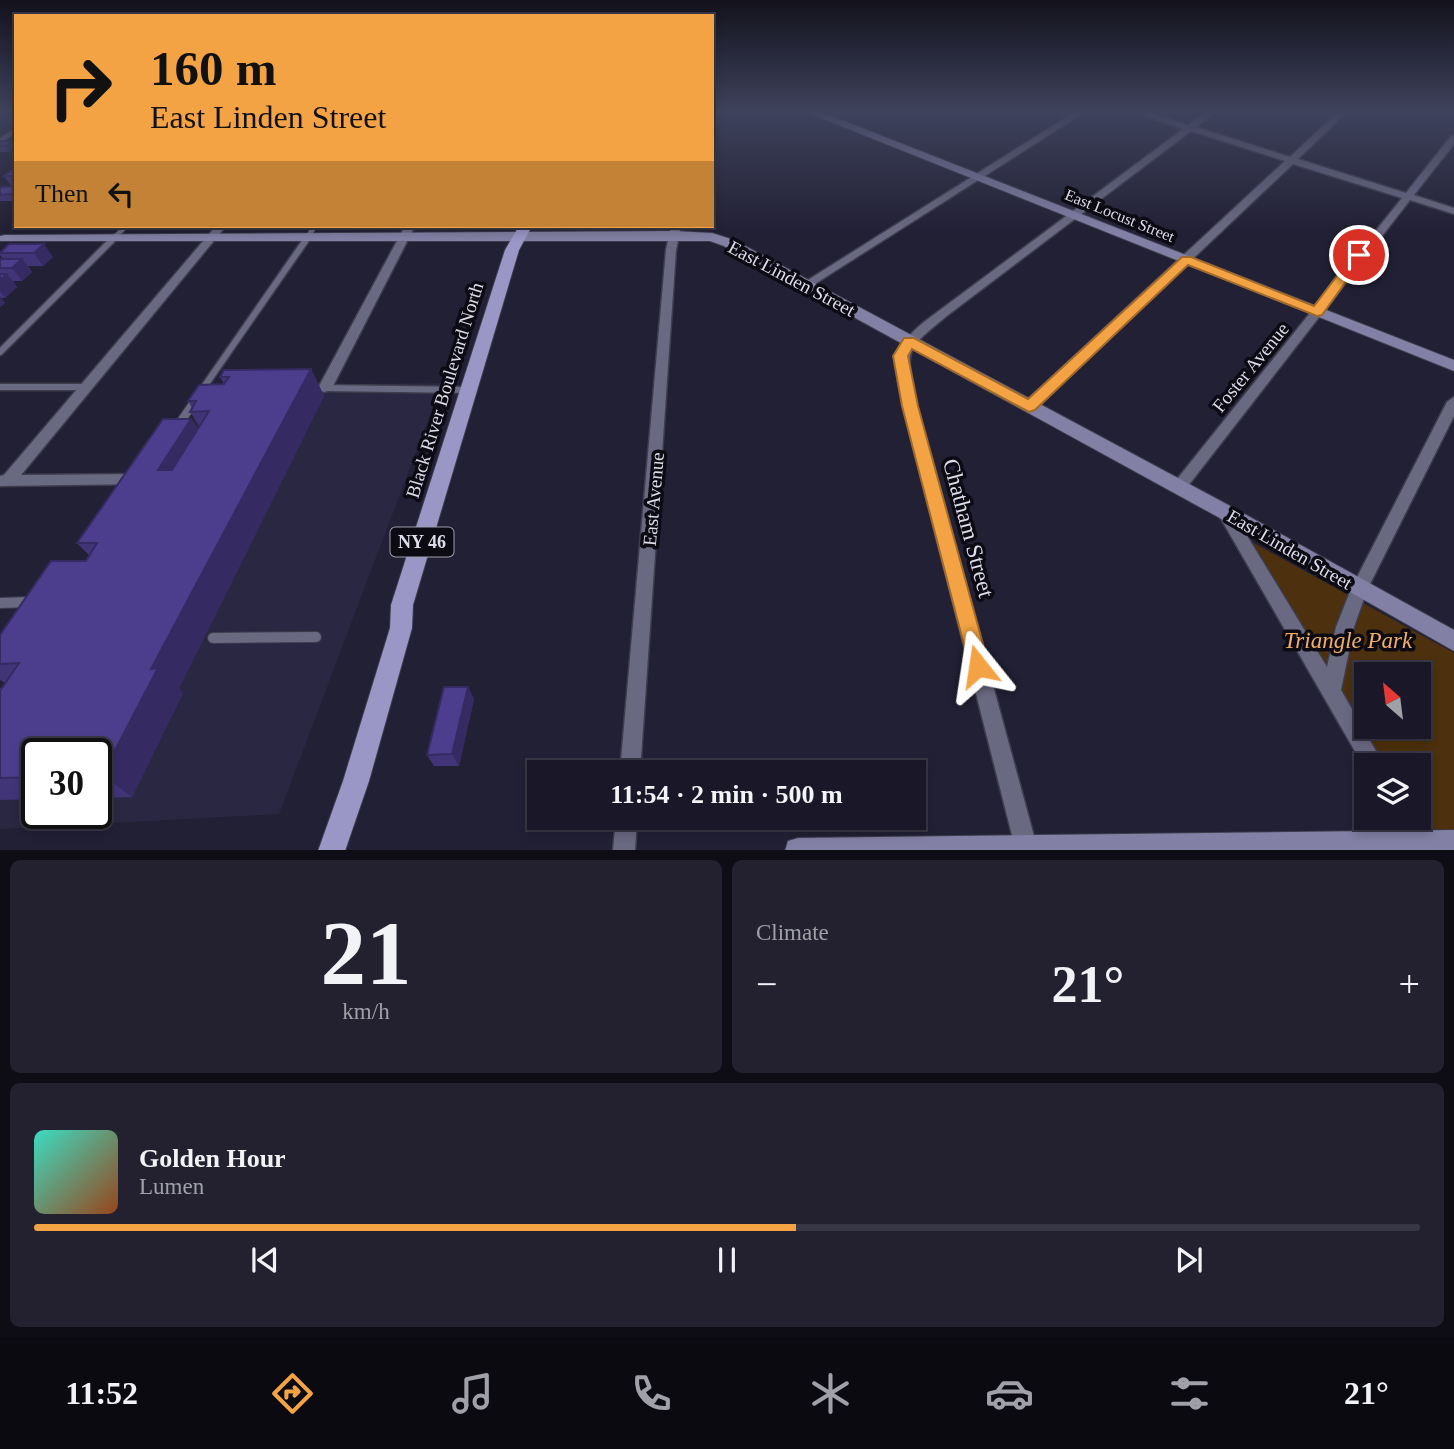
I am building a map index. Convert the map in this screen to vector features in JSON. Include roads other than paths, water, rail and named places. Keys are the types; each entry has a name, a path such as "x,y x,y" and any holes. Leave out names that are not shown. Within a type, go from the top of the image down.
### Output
{"main road":[{"name":"Black River Boulevard North","path":"331,850 356,781 401,628 402,605 498,289 512,250 523,231"}],"street":[{"name":"East Locust Street","path":"911,152 1454,366"},
{"path":"806,285 1018,152"},
{"path":"909,341 1158,152"},
{"path":"1265,152 1454,211"},
{"path":"1029,407 1301,152"},
{"name":"Foster Avenue","path":"1179,487 1443,152"},
{"path":"2,241 18,228"},
{"path":"4,481 87,387 219,228"},
{"name":"East Linden Street","path":"2,241 211,238 311,232 408,231 675,230 712,237 729,243 1225,512 1454,641"},
{"name":"East Avenue","path":"631,760 671,250 675,230"},
{"path":"326,388 408,231"},
{"name":"Chatham Street","path":"909,341 901,356 910,406 1027,849"},
{"path":"1331,691 1345,627 1359,589 1454,402"},
{"path":"4,481 141,480"},
{"path":"1225,512 1367,753"},
{"path":"624,850 625,830"},
{"path":"1413,830 1423,847"},
{"path":"798,850 1423,847 1454,843"}],"lane":[{"path":"0,352 124,228"},
{"path":"172,435 311,232"},
{"path":"0,387 87,387"},
{"path":"312,388 469,390"},
{"path":"203,389 216,389"},
{"path":"0,603 42,601"},
{"path":"213,638 316,637"}],"park label":[{"name":"Triangle Park","path":"1348,640"}]}
